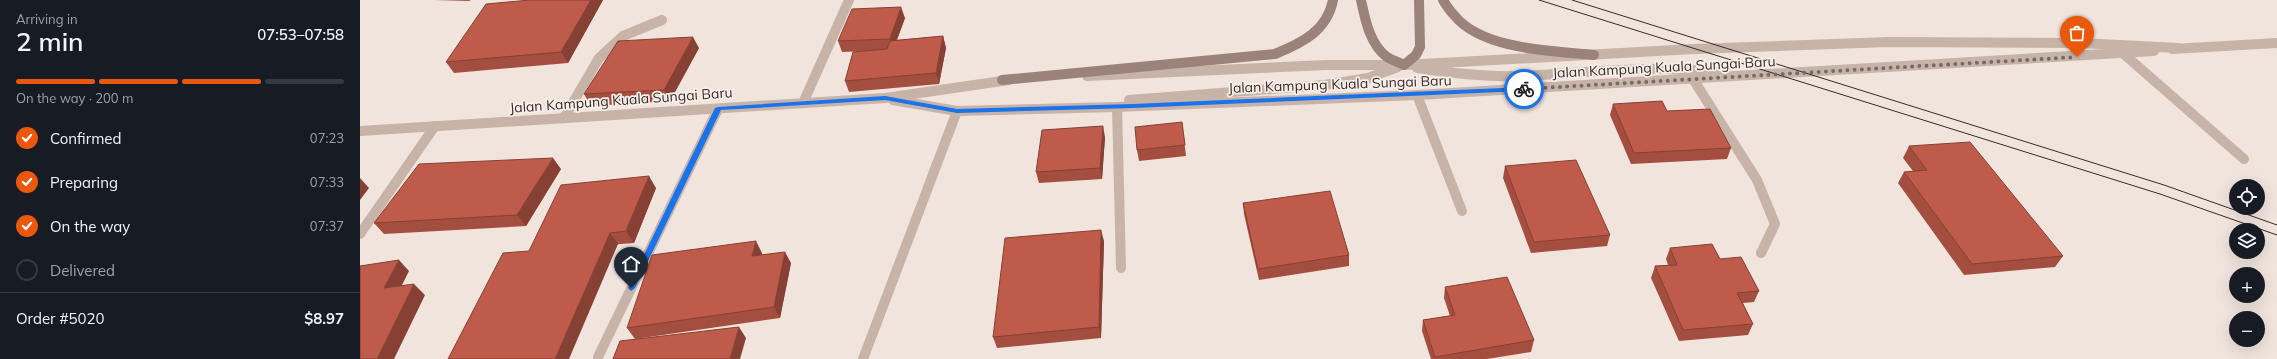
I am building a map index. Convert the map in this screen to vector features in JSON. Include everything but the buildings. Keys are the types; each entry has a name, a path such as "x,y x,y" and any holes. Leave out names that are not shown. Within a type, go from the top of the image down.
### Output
{"main road":[{"path":"1002,80 1275,54 1301,43 1320,30 1333,6 1333,0"},
{"path":"1361,0 1366,22 1379,49 1386,57 1404,65 1416,55 1420,47 1419,0"},
{"path":"1443,0 1458,20 1478,34 1525,48 1594,55"}],"street":[{"path":"803,104 849,0"},
{"path":"564,118 599,58 623,36 662,20"},
{"name":"Jalan Kampung Kuala Sungai Baru","path":"360,131 885,98 1002,80 1327,65 1404,65 1879,42 2111,43 2178,48"},
{"path":"2111,43 2244,159"},
{"name":"Jalan Kampung Kuala Sungai Baru","path":"885,98 957,111 1117,107 1417,95 2124,54 2178,48 2277,43"},
{"path":"1053,108 1151,98 1324,85 1368,78 1404,65 1447,74 1489,77 1681,68 1752,76"},
{"path":"1693,79 1757,180 1775,224 1761,253"},
{"path":"1417,95 1462,211"},
{"path":"1117,107 1121,268"},
{"path":"598,357 718,108"},
{"path":"864,359 957,111"},
{"path":"360,234 435,126"}],"tram line":[{"path":"1539,0 2160,194 2277,235"},
{"path":"1572,0 2164,185 2277,225"}],"way so far":[{"path":"1524,89 2077,57"}],"route":[{"path":"631,288 718,108 885,98 957,111 1417,95 1524,89"}]}
